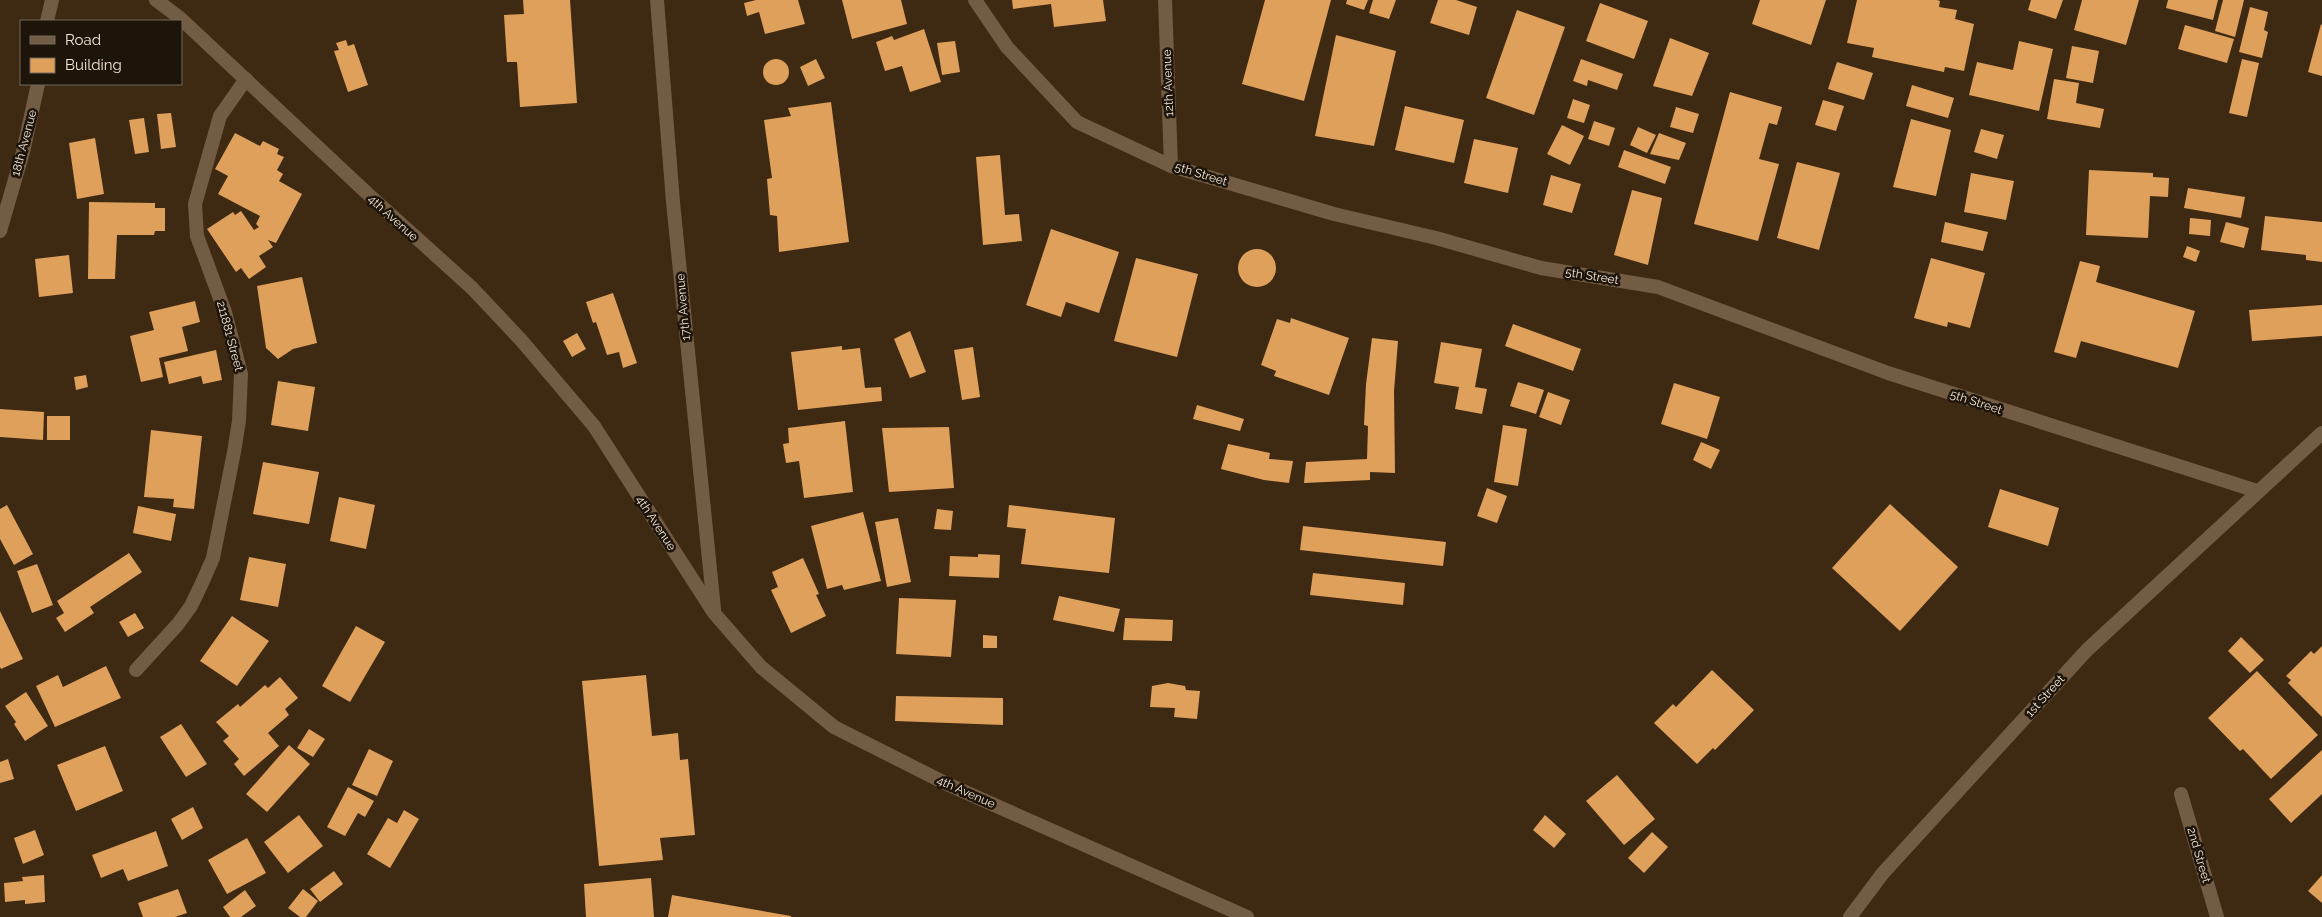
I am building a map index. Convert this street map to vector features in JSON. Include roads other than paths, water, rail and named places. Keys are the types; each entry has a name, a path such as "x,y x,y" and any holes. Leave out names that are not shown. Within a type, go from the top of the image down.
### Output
{"street":[{"path":"47,20 52,0"},
{"name":"4th Avenue","path":"156,0 180,18 368,195 472,288 522,340 594,426 714,612 761,667 834,727 946,784 1247,917"},
{"name":"17th Avenue","path":"657,0 673,202 714,612"},
{"name":"5th Street","path":"974,0 1007,47 1077,122 1171,166 1334,214 1436,238 1541,268 1658,286 1888,373 2257,491"},
{"name":"12th Avenue","path":"1165,0 1171,166"},
{"name":"211881 Street","path":"136,670 178,624 191,606 202,583 212,558 234,452 239,421 241,374 225,312 197,236 194,204 220,116 246,79"},
{"name":"18th Avenue","path":"0,231 23,152 38,85"},
{"name":"1st Street","path":"1850,917 1882,873 2087,650 2322,433"},
{"name":"2nd Street","path":"2181,794 2217,917"}]}
